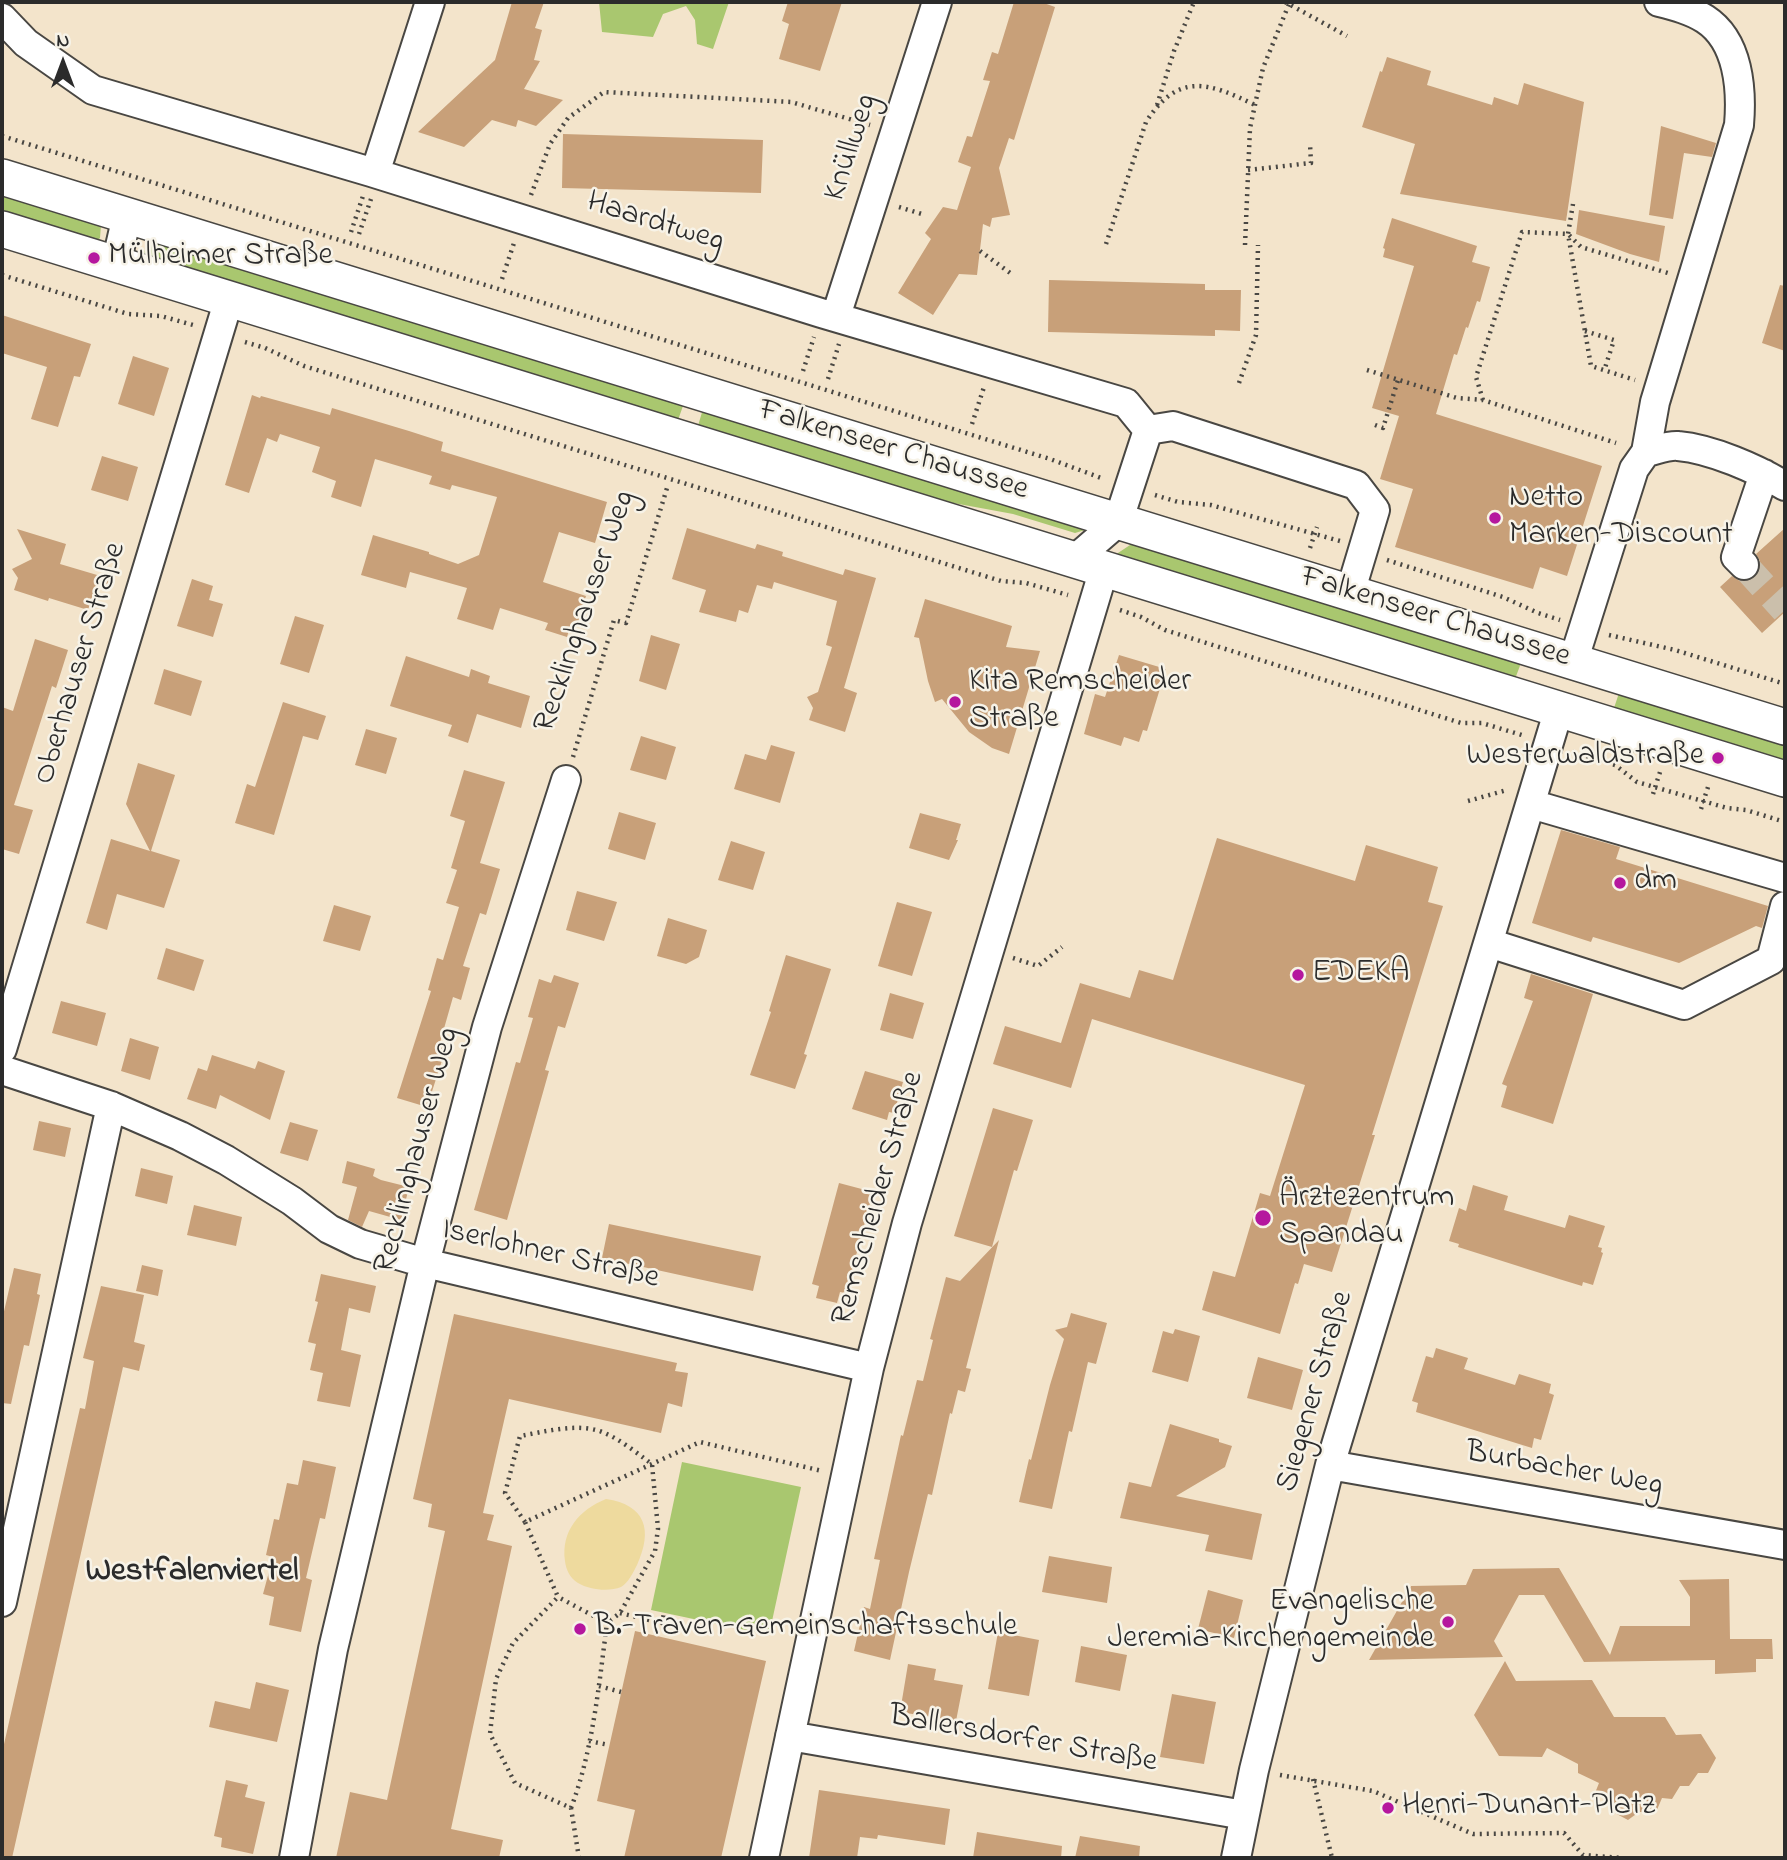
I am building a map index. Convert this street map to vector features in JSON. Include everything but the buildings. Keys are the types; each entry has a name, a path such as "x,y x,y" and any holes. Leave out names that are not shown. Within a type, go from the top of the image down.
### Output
{"main road":[{"name":"Falkenseer Chaussee","path":"2,177 1785,727"},
{"name":"Falkenseer Chaussee","path":"2,229 1785,779"},
{"path":"1559,709 1573,662"}],"street":[{"path":"375,173 430,2"},
{"name":"Knüllweg","path":"836,316 937,2"},
{"path":"1573,662 1634,469 1646,452 1655,402 1739,125 1741,100 1736,70 1727,42 1707,20 1659,2"},
{"name":"Haardtweg","path":"2,18 26,43 93,90 375,173 1126,403 1148,430"},
{"path":"116,264 127,216"},
{"name":"Oberhauser Straße","path":"2,1049 229,299"},
{"path":"1089,565 1118,522 1148,430 1173,425 1356,485 1375,510 1350,593"},
{"path":"1646,452 1676,446 1709,454 1774,480 1736,556 1744,565"},
{"name":"Remscheider Straße","path":"764,1858 869,1367 1089,565"},
{"name":"Siegener Straße","path":"1236,1858 1244,1815 1330,1465 1489,943 1520,797 1559,709"},
{"name":"Recklinghauser Weg","path":"294,1858 333,1649 425,1263 487,1027 566,780"},
{"path":"1520,797 1785,878"},
{"path":"1489,943 1684,1005 1771,960 1785,906"},
{"name":"Iserlohner Straße","path":"2,1070 111,1106 180,1136 226,1160 292,1201 329,1229 360,1244 425,1263 869,1367"},
{"path":"2,1602 111,1106"},
{"name":"Burbacher Weg","path":"1330,1465 1785,1545"},
{"name":"Ballersdorfer Straße","path":"789,1736 1244,1815"}],"path":[{"path":"1106,244 1146,122 1156,106 1194,2"},
{"path":"1245,245 1250,128 1263,68 1287,3 1347,36"},
{"path":"1156,106 1182,89 1199,85 1215,87 1255,105"},
{"path":"502,279 550,144 568,118 604,92 791,102 895,132"},
{"path":"2,136 1050,459 1090,475"},
{"path":"1248,170 1311,163 1311,144"},
{"path":"351,232 375,173"},
{"path":"359,234 375,173"},
{"path":"1573,204 1568,234 1591,366 1636,380"},
{"path":"1483,400 1476,377 1522,232 1568,234 1581,247 1669,274"},
{"path":"1239,383 1256,335 1258,245"},
{"path":"980,251 1013,275"},
{"path":"2,275 128,314 161,316 180,321"},
{"path":"1585,331 1614,340 1604,371"},
{"path":"265,348 304,366 974,573 1056,591"},
{"path":"972,424 992,363"},
{"path":"1367,370 1457,398 1483,400 1616,443"},
{"path":"1375,425 1383,428 1398,380"},
{"name":"Recklinghauser Weg","path":"566,780 614,620 626,623 667,488"},
{"path":"1310,548 1317,527"},
{"path":"1141,617 1165,630 1461,723 1482,723 1501,728"},
{"path":"1634,643 1675,650 1785,684"},
{"path":"1589,756 1615,765 1637,782 1785,822"},
{"path":"1653,794 1660,771"},
{"path":"1701,809 1708,787"},
{"path":"1468,801 1520,797"},
{"path":"1009,957 1038,966 1062,947"},
{"path":"579,1858 571,1808 589,1741 607,1623 620,1613 655,1551 658,1529 652,1464 619,1441 595,1430 559,1429 520,1436 505,1493 525,1522 558,1597 607,1623"},
{"path":"525,1522 701,1442 829,1473"},
{"path":"558,1597 513,1643 496,1679 490,1734 515,1783 571,1808"},
{"path":"620,1613 662,1623 664,1613"},
{"path":"599,1686 621,1692"},
{"path":"589,1741 610,1745"},
{"path":"1279,1775 1373,1791 1472,1834 1564,1833 1583,1855 1622,1858"},
{"path":"1313,1779 1332,1858"}],"green space":[{"path":"599,2 729,2 713,49 697,44 695,20 686,6 663,14 653,37 602,32"},
{"path":"2,192 101,225 100,238 96,242 2,215"},
{"path":"150,239 684,403 677,423 143,254"},
{"path":"703,409 1085,530 1075,533 1013,514 910,495 697,429"},
{"path":"1133,543 1521,663 1515,679 1115,555"},
{"path":"1619,693 1785,744 1785,764 1613,711"},
{"path":"682,1462 801,1487 769,1635 651,1610"}],"sand":[{"path":"606,1499 619,1502 638,1513 645,1530 645,1541 637,1565 626,1583 616,1589 605,1590 588,1587 573,1579 566,1568 565,1550 569,1531 574,1523 588,1509"}],"tunnel":[{"path":"1744,565 1785,610"}],"place":[{"name":"Mülheimer Straße","path":"94,258"},
{"name":"Netto Marken-Discount","path":"1495,518"},
{"name":"Kita Remscheider Straße","path":"955,702"},
{"name":"Westerwaldstraße","path":"1718,758"},
{"name":"dm","path":"1620,883"},
{"name":"EDEKA","path":"1298,975"},
{"name":"Ärztezentrum Spandau","path":"1263,1218"},
{"name":"Evangelische Jeremia-Kirchengemeinde","path":"1448,1622"},
{"name":"B.-Traven-Gemeinschaftsschule","path":"580,1629"},
{"name":"Henri-Dunant-Platz","path":"1388,1808"}],"district":[{"name":"Westfalenviertel","path":"192,1574"}]}
